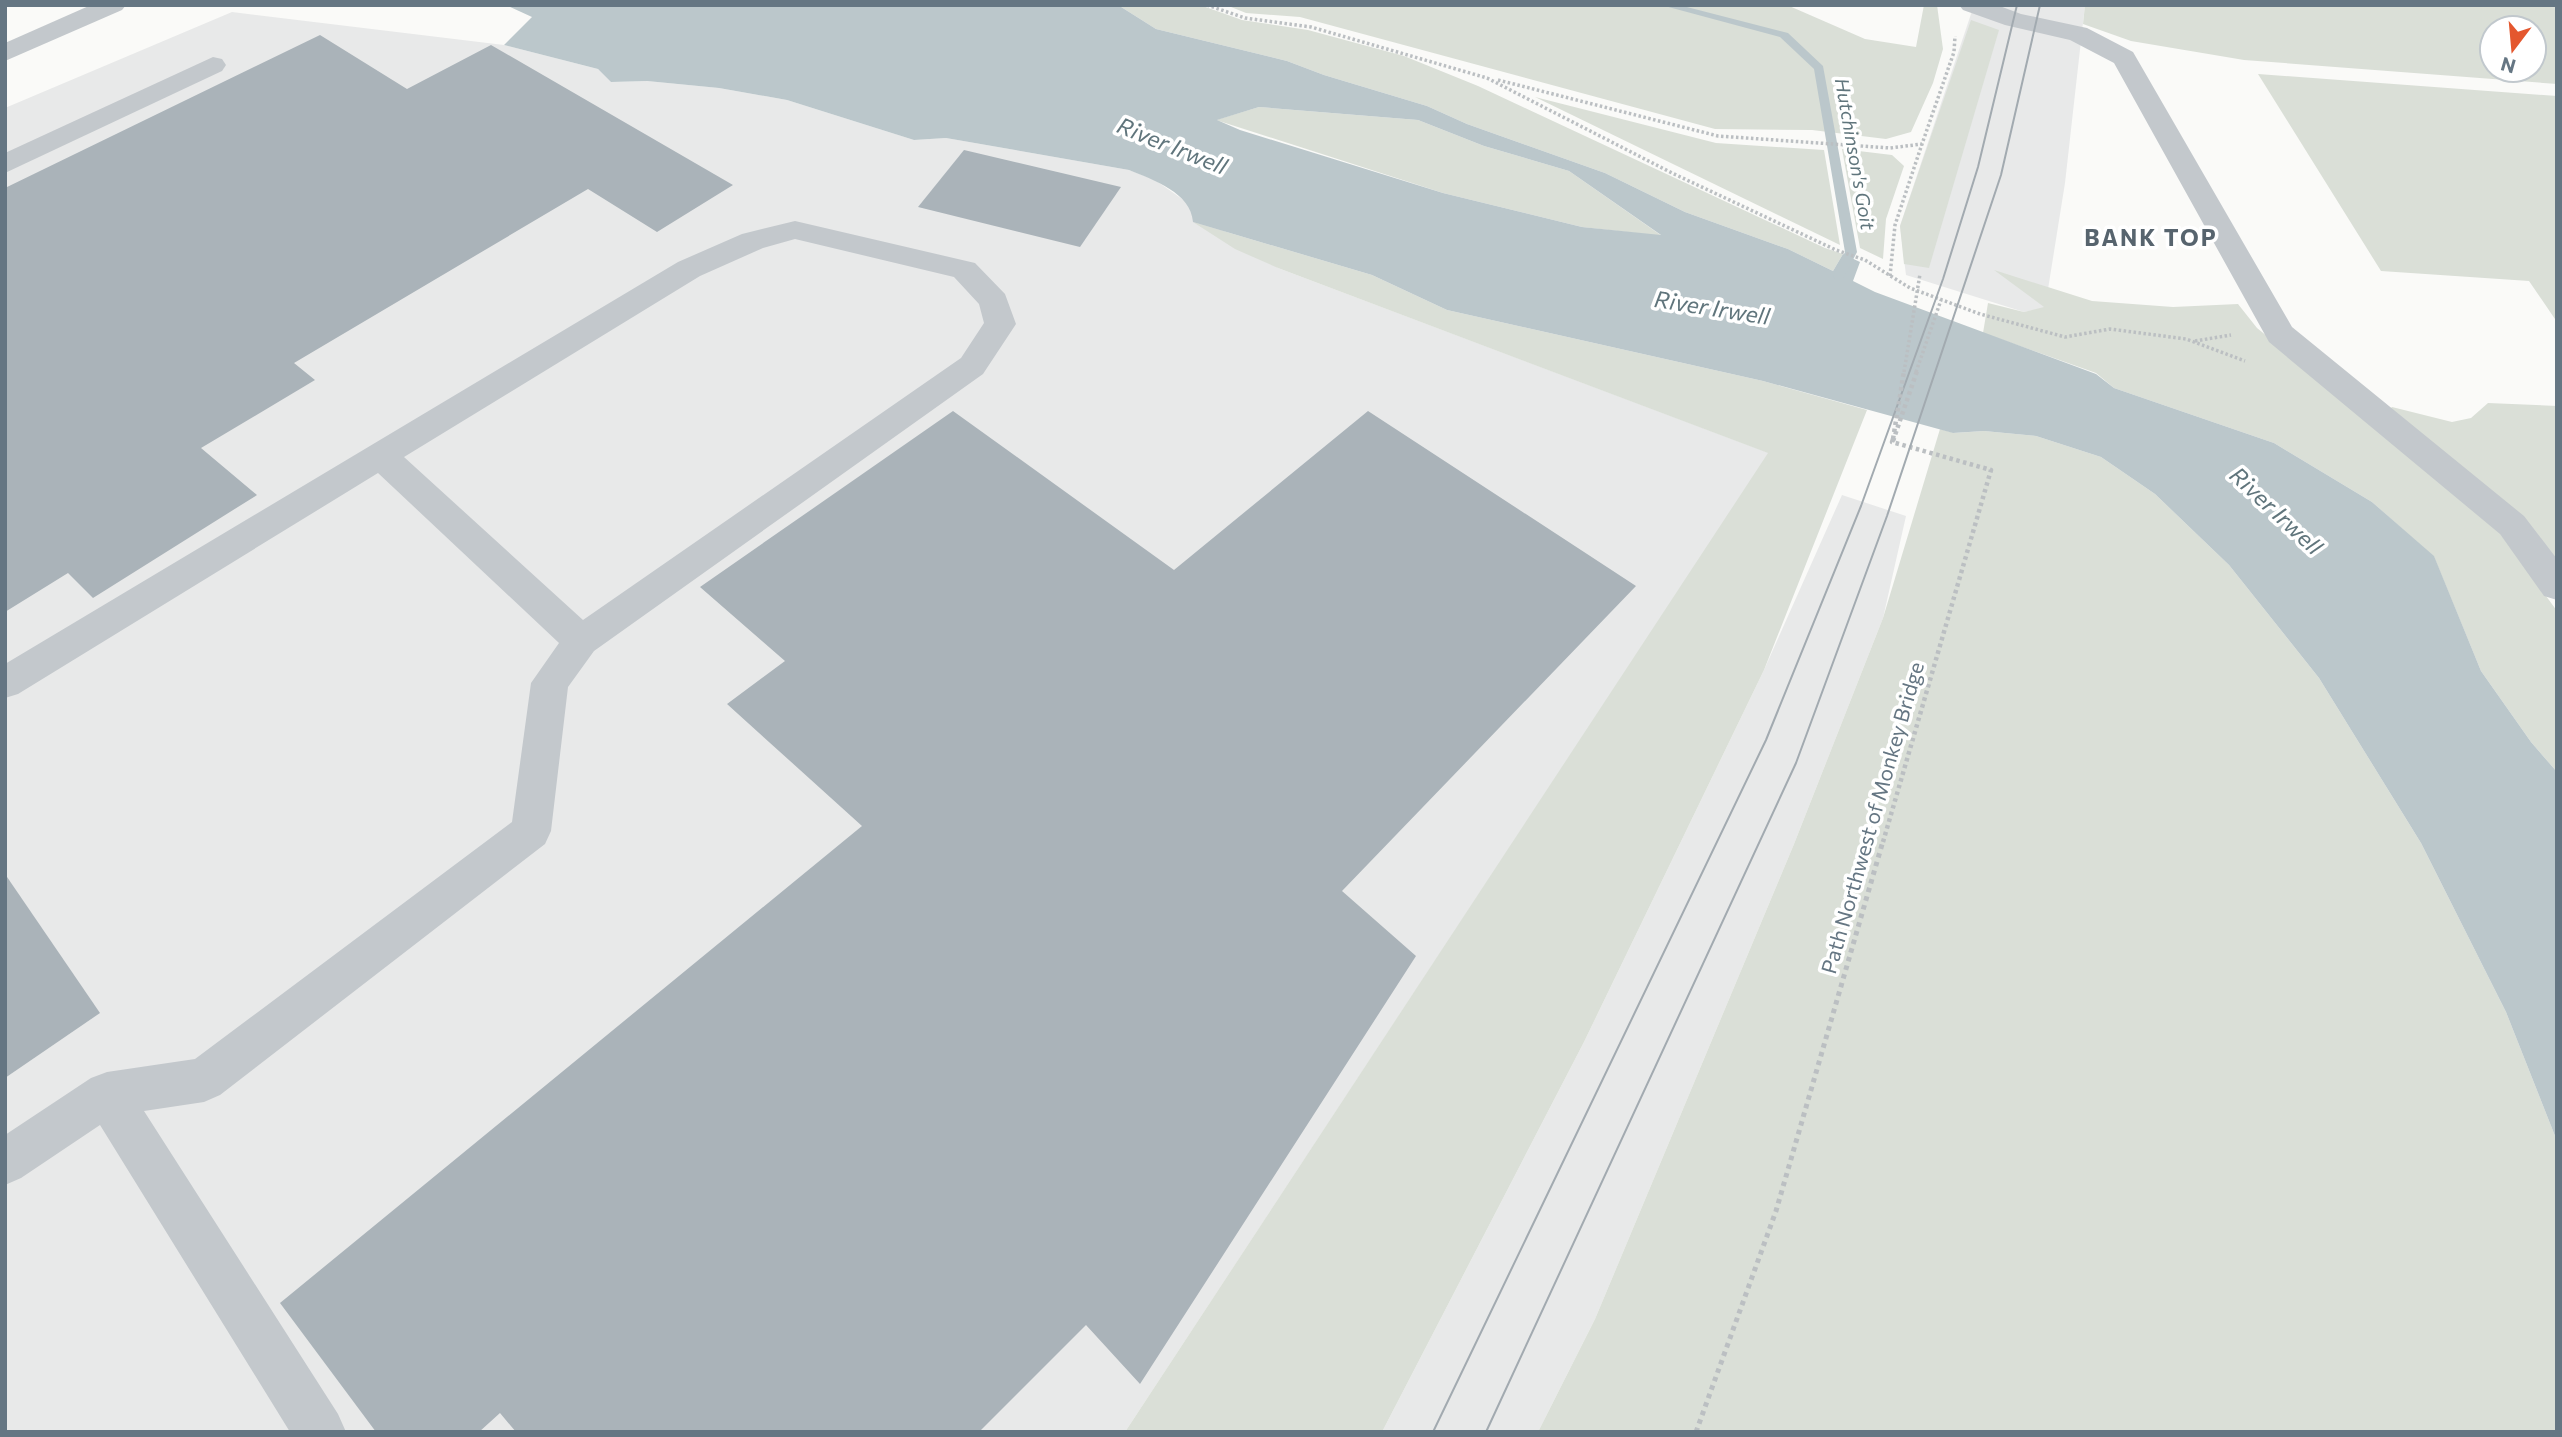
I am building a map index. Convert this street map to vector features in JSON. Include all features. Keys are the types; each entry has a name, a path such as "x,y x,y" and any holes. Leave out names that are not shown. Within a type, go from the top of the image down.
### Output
{"street":[{"path":"5,53 113,5"},
{"path":"1973,7 2014,20 2078,34 2124,58 2280,334 2512,525 2557,586"},
{"path":"5,164 213,65"},
{"path":"5,683 689,269 753,241 795,230 964,270 994,301 1000,324 972,366 581,641 550,682 531,831 204,1080 107,1094 5,1162"},
{"path":"382,457 581,641"},
{"path":"107,1094 320,1432"}],"path":[{"path":"1207,5 1245,18 1311,27 1487,78 1718,135 1890,148 1922,144"},
{"path":"1890,276 1895,225 1954,52 1958,17 1973,7"},
{"path":"1487,78 1672,173 1836,250 1865,260 1910,288 1940,302 2065,337 2110,329 2186,339 2252,364"},
{"path":"1893,441 1920,274"},
{"path":"1893,441 1940,302"},
{"name":"Path Northwest of Monkey Bridge","path":"1696,1432 1776,1211 1991,470 1893,441"}],"shaded area":[{"path":"1118,5 1200,5 1242,20 1308,30 1404,56 1478,86 1843,254 1833,271 1788,249 1685,212 1605,173 1467,124 1427,106 1287,61 1156,29"},
{"path":"1226,5 1787,5 1865,39 1916,47 1924,5 1937,5 1943,49 1933,83 1911,132 1886,139 1812,130 1715,129 1300,17 1246,13"},
{"path":"1974,5 2085,5 2065,183 2045,308 2024,312 1906,275 1900,226"},
{"path":"2085,5 2557,5 2557,84 2548,83 2548,14 2478,14 2478,78 2244,60 2131,41 2083,24"},
{"path":"232,12 504,45 598,69 611,82 647,81 719,88 787,100 914,140 946,138 1129,170 1155,180 1278,268 1769,453 1125,1432 5,1432 5,108"},
{"path":"1971,20 1999,30 1929,268 1904,264 1900,226"},
{"path":"2258,74 2557,96 2557,322 2529,281 2381,271"},
{"path":"1535,97 1716,143 1824,150 1840,245"},
{"path":"1259,107 1418,120 1484,146 1569,171 1662,236 1582,227 1443,193 1216,120"},
{"path":"1842,149 1892,155 1904,166 1886,219 1883,259 1860,248"},
{"path":"1193,222 1372,275 1447,310 1763,381 1867,410 1764,670 1584,1042 1382,1432 1125,1432 1768,453 1278,268 1235,249"},
{"path":"1994,270 2092,301 2173,307 2238,304 2257,328 2494,525 2557,611 2557,772 2531,742 2481,671 2434,557 2372,502 2274,443 2114,388 2096,373 1983,333 1988,303 2024,312 2044,307"},
{"path":"2488,403 2557,406 2557,572 2381,418 2392,407 2452,422 2471,418"},
{"path":"1940,429 1954,433 1984,431 2036,436 2101,457 2155,494 2229,565 2319,678 2421,843 2506,1012 2557,1141 2557,1432 1538,1432 1595,1319 1794,844 1883,618"},
{"path":"1842,495 1906,516 1883,618 1794,844 1595,1319 1538,1432 1382,1432 1584,1042 1764,670"}],"water":[{"name":"River Irwell","path":"506,5 1118,5 1156,29 1287,61 1427,106 1467,124 1605,173 1685,212 1788,249 1833,271 1843,254 1860,262 1853,281 1875,292 2096,374 2114,388 2274,443 2372,502 2434,556 2481,671 2531,742 2557,772 2557,1141 2506,1012 2421,843 2319,678 2229,565 2155,494 2101,457 2036,436 1984,431 1953,433 1763,381 1447,310 1372,275 1193,222 1186,203 1178,195 1160,183 1129,170 946,138 914,140 787,100 719,88 647,81 611,82 598,69 504,45 532,17","holes":["1259,107 1418,120 1484,146 1569,171 1661,235 1582,227 1443,193 1240,130 1217,120"]}],"building":[{"path":"320,35 407,89 491,45 733,185 657,232 588,189 294,363 315,380 201,448 257,495 93,598 68,573 5,612 5,188"},
{"path":"964,150 1121,187 1080,247 918,207"},
{"path":"953,411 1174,570 1368,411 1636,586 1342,891 1416,956 1140,1384 1086,1325 979,1432 516,1432 500,1413 479,1432 376,1432 280,1303 862,826 727,704 785,661 700,587"},
{"path":"5,874 100,1013 5,1078"}],"waterway":[{"name":"Hutchinson's Goit","path":"1666,5 1784,35 1819,68 1851,252 1839,276"}],"tram line":[{"path":"1433,1432 1766,740 1861,506 1943,279 1978,167 2017,5"},
{"path":"1486,1432 1796,763 1887,516 2001,175 2040,5"}],"district":[{"name":"BANK TOP","path":"2151,238"}]}
